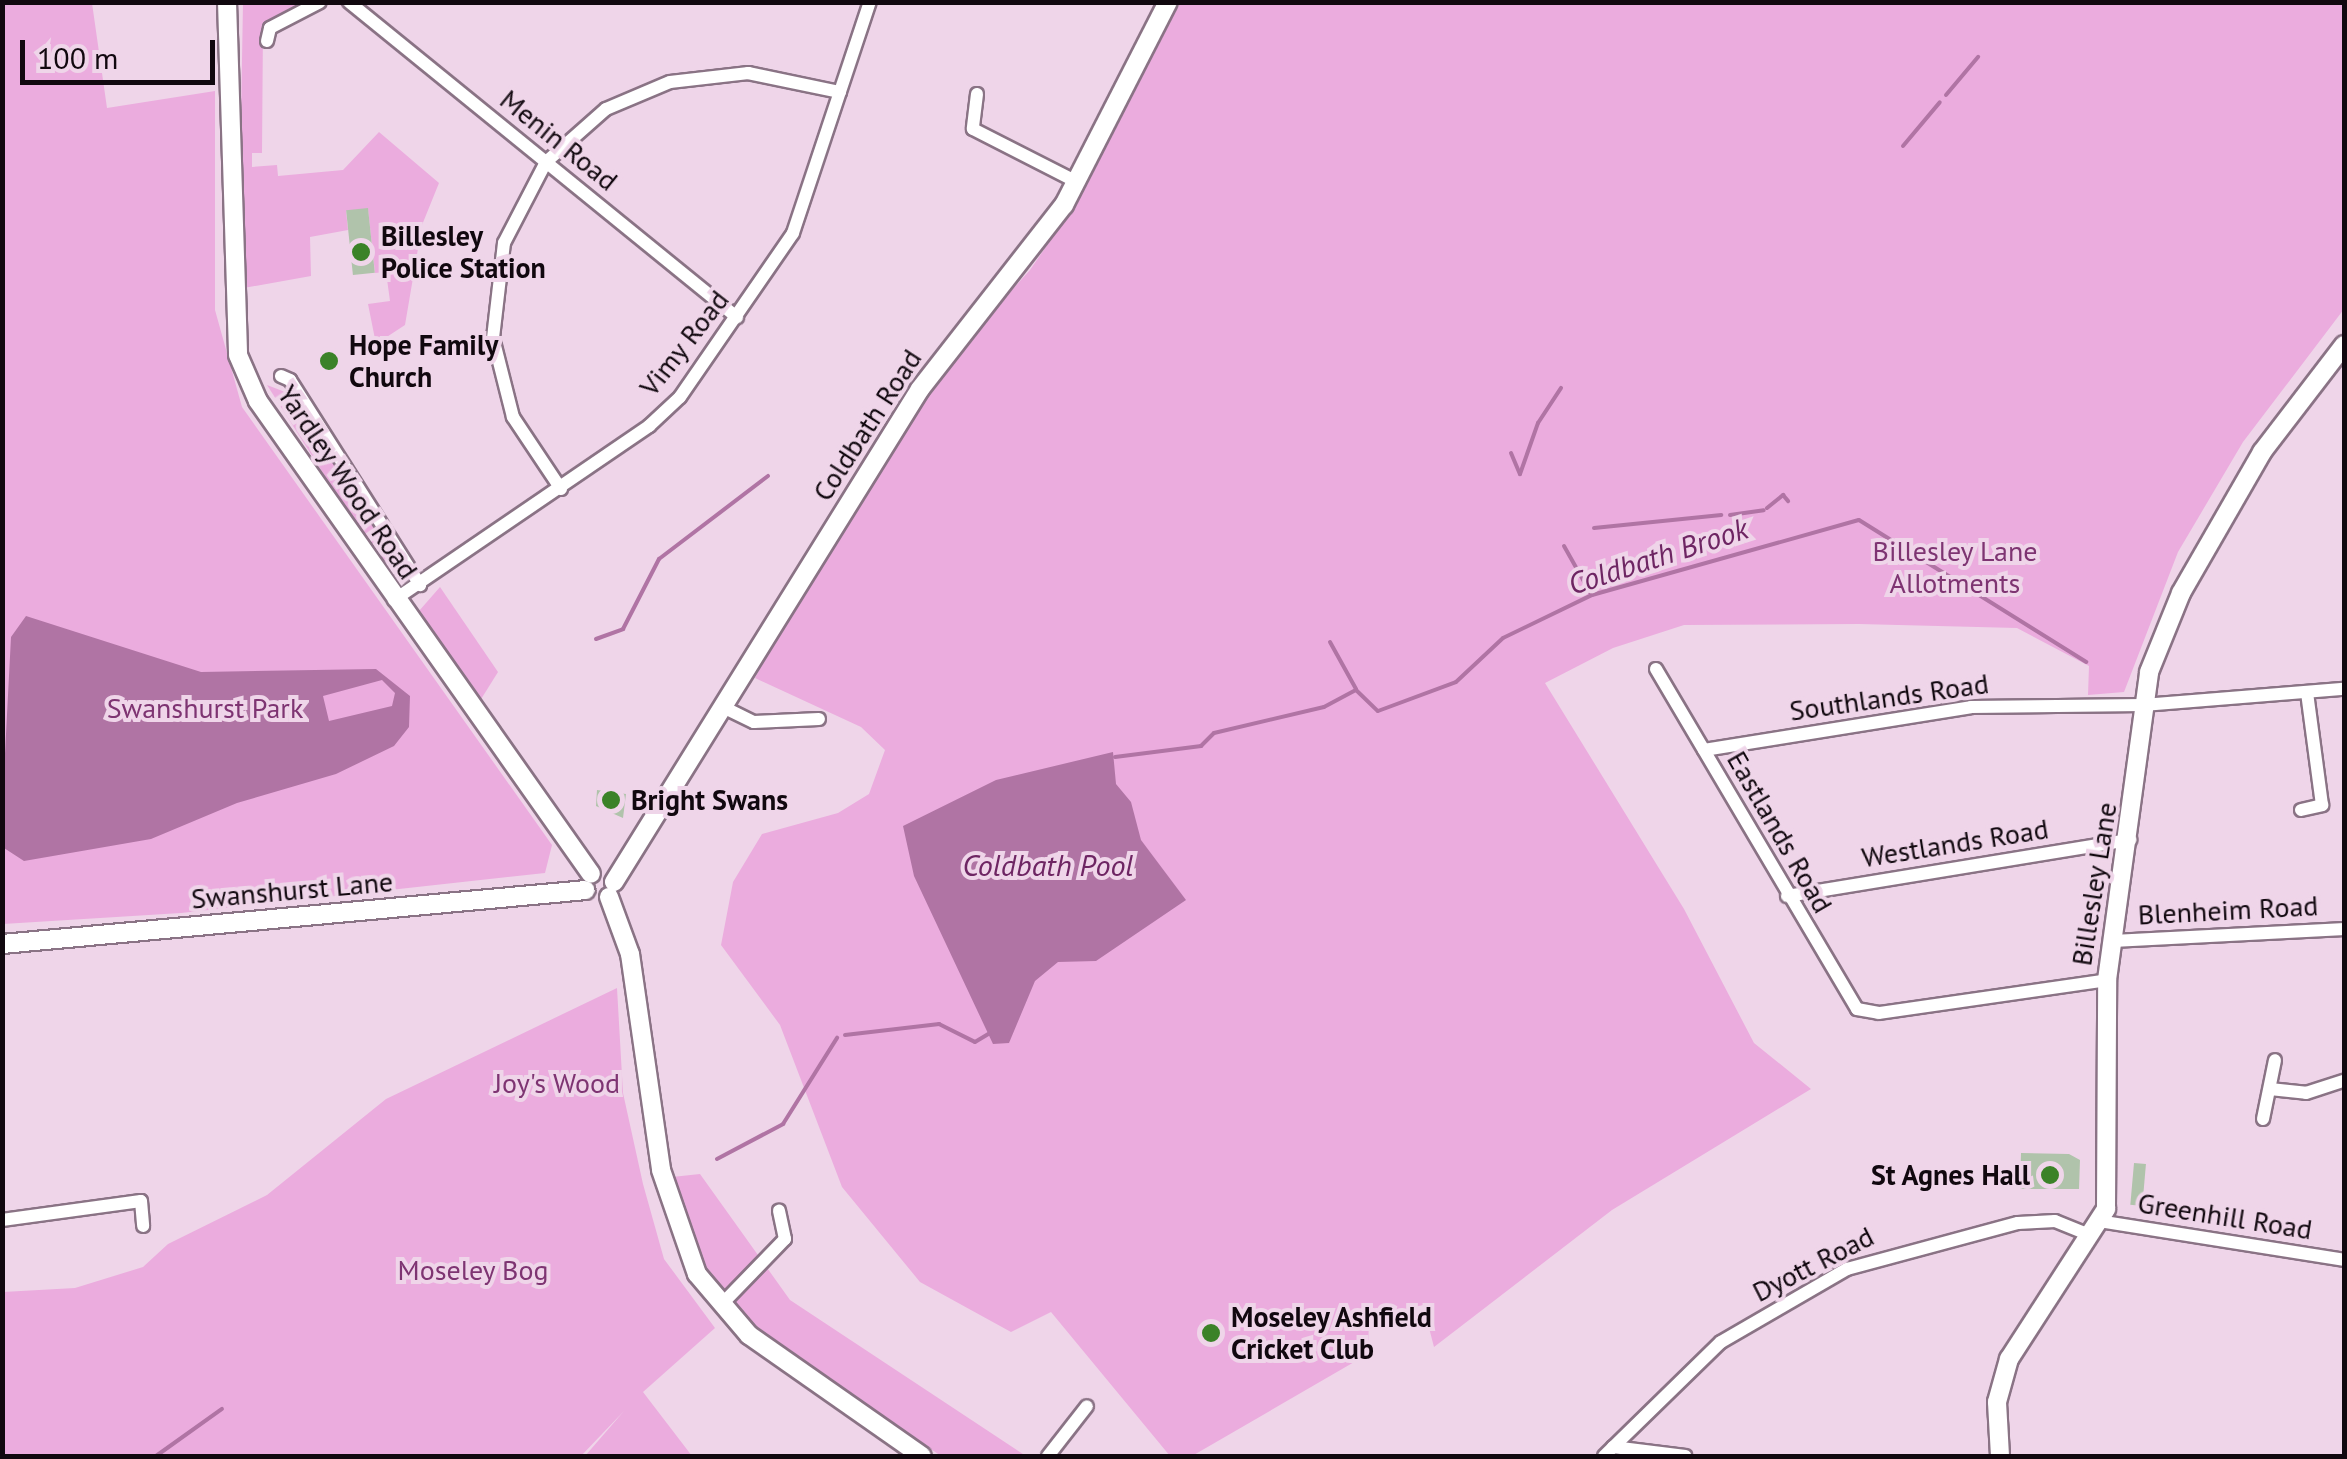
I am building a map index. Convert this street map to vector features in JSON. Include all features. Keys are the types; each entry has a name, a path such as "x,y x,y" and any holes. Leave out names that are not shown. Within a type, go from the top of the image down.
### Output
{"street":[{"name":"Yardley Wood Road","path":"227,2 238,355 258,401 589,882"},
{"path":"267,41 270,28 320,2"},
{"name":"Menin Road","path":"350,2 737,317"},
{"name":"Vimy Road","path":"394,600 560,489 680,397 793,233 870,2"},
{"name":"Coldbath Road","path":"611,890 920,389 1032,256 1077,182 1168,2"},
{"path":"560,489 513,417 493,338 504,243 546,162 606,109 670,82 748,72 840,92"},
{"path":"977,94 973,129 1077,182"},
{"name":"Billesley Lane","path":"2000,1456 1997,1402 2010,1359 2094,1228 2109,1192 2107,980 2130,840 2143,705 2165,625 2262,452 2344,346"},
{"name":"Yardley Wood Road","path":"281,376 290,380 420,585"},
{"name":"Eastlands Road","path":"1656,670 1848,1000 1868,1012 2107,980"},
{"name":"Southlands Road","path":"1704,750 1970,707 2143,705 2344,688"},
{"path":"2301,810 2322,805 2306,692"},
{"path":"725,708 754,722 819,719"},
{"name":"Westlands Road","path":"1788,896 2130,840"},
{"path":"589,882 606,872 630,954 674,1223 721,1305 749,1335 922,1456"},
{"name":"Swanshurst Lane","path":"2,944 589,882"},
{"name":"Blenheim Road","path":"2114,941 2344,929"},
{"path":"2263,1118 2275,1060"},
{"path":"2270,1090 2306,1093 2344,1081"},
{"path":"2,1220 141,1201 143,1226"},
{"path":"721,1305 785,1239 779,1210"},
{"name":"Dyott Road","path":"1609,1452 1721,1342 1847,1269 2018,1223 2055,1221 2094,1228"},
{"name":"Greenhill Road","path":"2094,1228 2344,1260"},
{"path":"1048,1456 1087,1406"},
{"path":"1609,1452 1684,1456"}],"green space":[{"name":"Swanshurst Park","path":"3,3 92,3 107,108 215,91 215,310 242,407 552,845 545,873 181,913 3,924"},
{"path":"243,3 306,3 263,26 262,153 252,153 252,167 277,165 278,176 343,170 379,132 439,183 422,225 405,325 376,344 368,304 390,301 386,272 375,273 368,209 346,211 348,230 310,237 311,276 238,289"},
{"name":"Billesley Lane Allotments","path":"1180,3 2344,3 2344,309 2243,442 2178,552 2124,692 2088,695 2089,666 2017,628 1859,624 1684,625 1613,648 1545,683 1684,909 1754,1043 1811,1089 1612,1210 1434,1347 1423,1305 1369,1318 1368,1354 1192,1456 1170,1456 1051,1312 1011,1332 920,1282 842,1187 780,1025 721,945 733,882 762,834 838,813 869,794 885,750 861,727 755,678 951,358 1030,270 1078,200"},
{"path":"267,385 298,397 406,579 386,572"},
{"path":"440,587 498,672 478,704 420,623 419,611"},
{"name":"Moseley Bog","path":"617,988 623,1093 664,1259 715,1328 643,1392 692,1456 585,1456 624,1411 581,1456 3,1456 3,1292 75,1288 143,1267 168,1244 267,1195 386,1099"},
{"path":"700,1174 790,1300 1026,1456 941,1456 760,1332 703,1268 672,1177"}],"water":[{"path":"26,616 201,672 376,669 410,696 409,727 394,746 336,774 237,803 151,839 24,861 4,848 2,812 11,637","holes":["382,680 395,693 392,706 329,721 323,696"]},
{"name":"Coldbath Pool","path":"1113,752 1116,784 1131,802 1141,840 1186,900 1096,961 1058,962 1035,981 1009,1043 993,1044 914,876 903,826 996,780"}],"building":[{"name":"Billesley Police Station","path":"368,208 375,273 353,275 346,210"},
{"name":"Bright Swans","path":"597,790 626,794 623,818 596,806"},
{"name":"St Agnes Hall","path":"2021,1153 2069,1154 2080,1160 2079,1189 2020,1189"},
{"path":"2134,1163 2146,1164 2142,1206 2130,1205"}],"waterway":[{"path":"1946,95 1978,57"},
{"path":"1903,146 1940,102"},
{"path":"1520,474 1538,423 1561,388"},
{"path":"1511,453 1520,474"},
{"path":"596,639 623,629 659,559 768,476"},
{"path":"1767,508 1783,495 1788,501"},
{"path":"1730,515 1764,510"},
{"path":"1594,528 1721,515"},
{"name":"Coldbath Brook","path":"1115,757 1201,746 1214,733 1324,707 1356,690 1378,711 1456,682 1503,638 1592,595 1859,520 2086,662"},
{"path":"1564,546 1591,594"},
{"path":"1330,642 1356,689"},
{"name":"Coldbath Brook","path":"845,1035 939,1024 975,1042 990,1033"},
{"name":"Coldbath Brook","path":"717,1159 783,1124 837,1038"},
{"name":"Coldbath Brook","path":"156,1456 222,1409"}],"place":[{"name":"Billesley Police Station","path":"361,252"},
{"name":"Hope Family Church","path":"329,361"},
{"name":"Bright Swans","path":"611,800"},
{"name":"St Agnes Hall","path":"2050,1175"},
{"name":"Moseley Ashfield Cricket Club","path":"1211,1333"}],"park label":[{"name":"Joy's Wood","path":"557,1083"}]}
